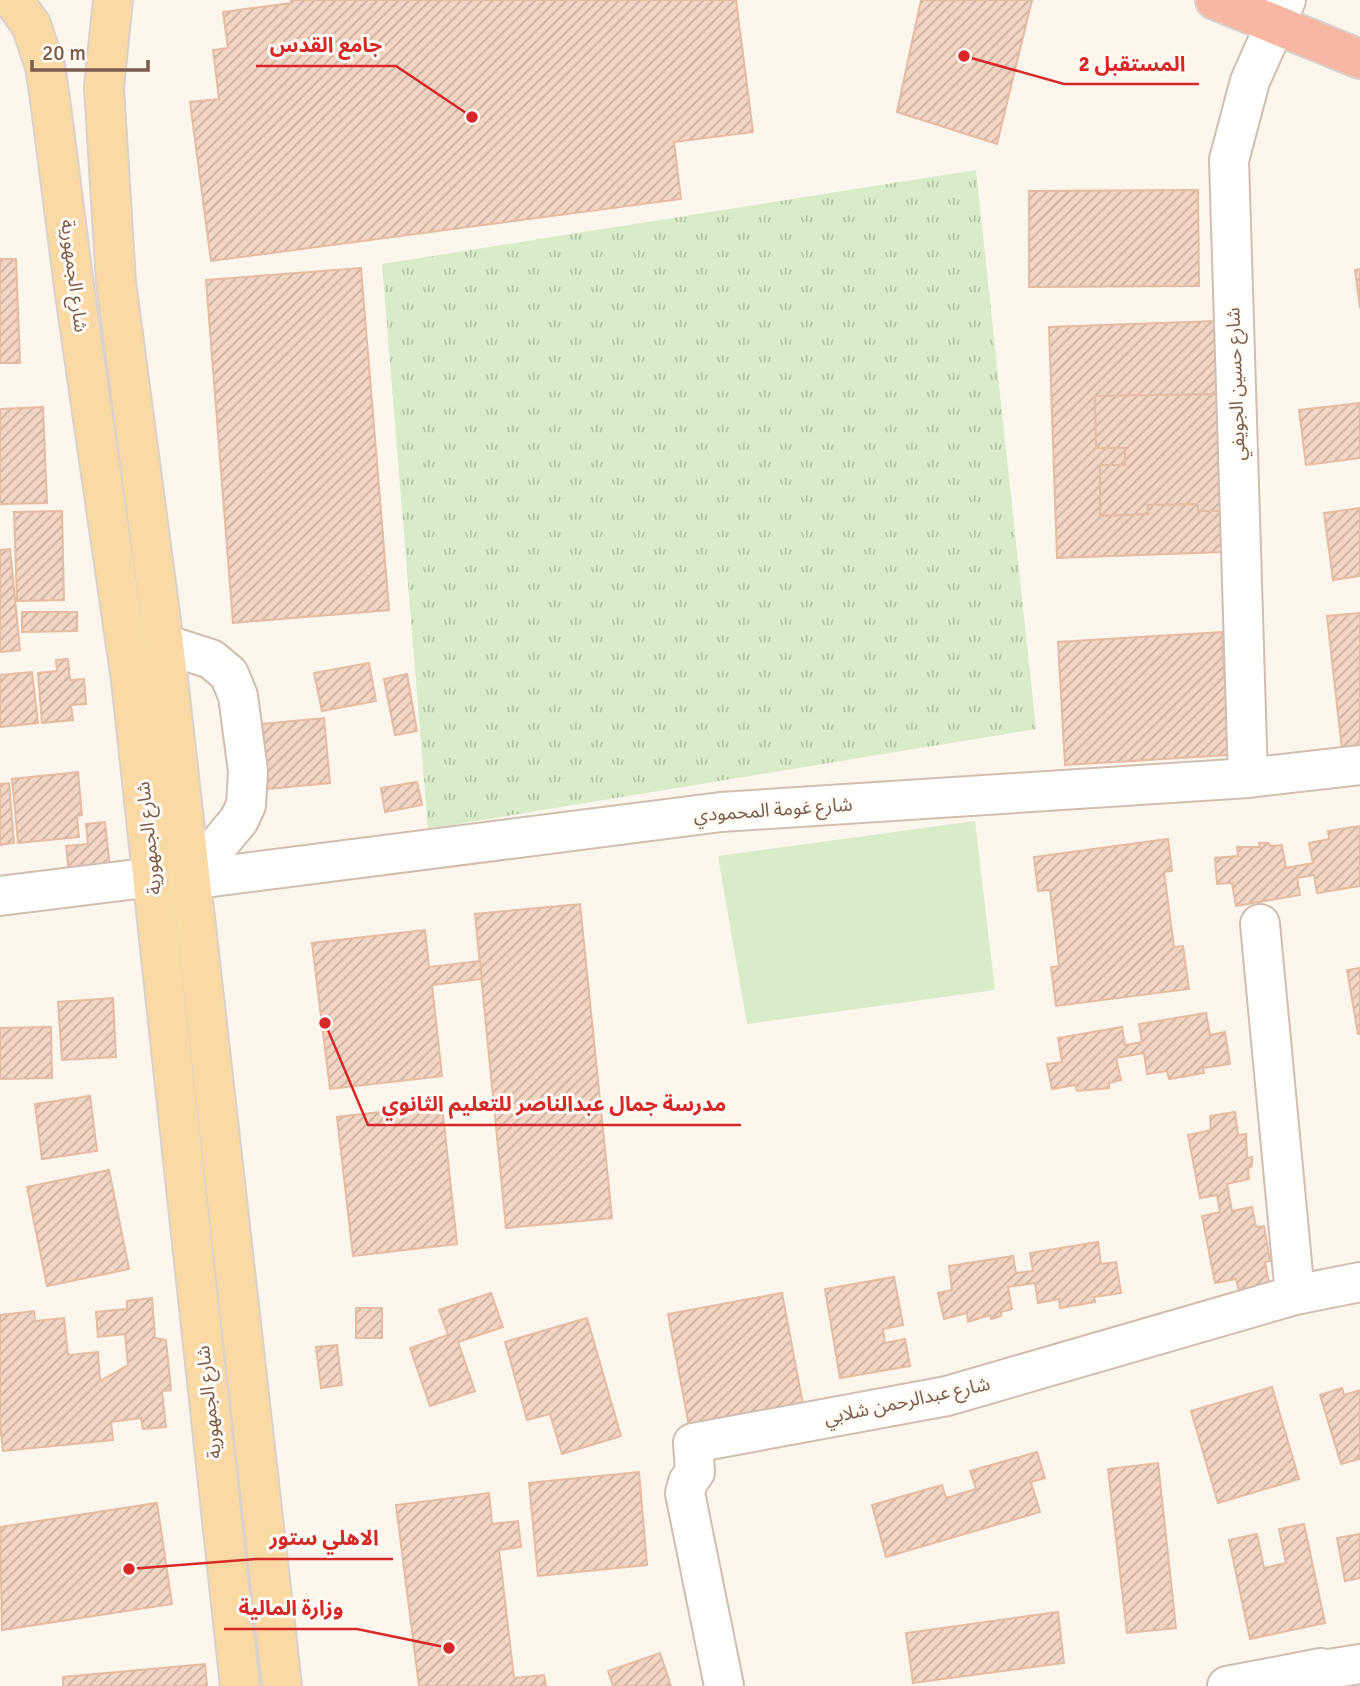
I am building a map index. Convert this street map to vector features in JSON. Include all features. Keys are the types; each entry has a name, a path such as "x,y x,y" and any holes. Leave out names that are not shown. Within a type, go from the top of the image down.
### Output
{"highway":[{"path":"1215,0 1280,12 1360,59"}],"main road":[{"name":"شارع الجمهورية","path":"13,0 31,25 45,66 131,680 171,878 282,1686"},
{"name":"شارع الجمهورية","path":"113,0 104,87 116,282 164,644 171,878 240,1686"}],"street":[{"name":"شارع حسين الجويفي","path":"1248,778 1229,160 1250,81 1280,12"},
{"path":"164,644 211,659 229,674 238,696 248,771 246,805 239,820 171,878"},
{"name":"شارع غومة المحمودي","path":"0,896 721,812 1248,778 1360,765"},
{"path":"1260,924 1295,1295"},
{"name":"شارع عبدالرحمن شلابي","path":"724,1686 685,1493 695,1472 693,1443 947,1396 1295,1295 1360,1282"},
{"path":"1227,1686 1321,1668 1360,1664"}],"green space":[{"path":"976,170 1036,729 428,829 382,264"},
{"path":"975,821 995,990 747,1024 718,856"}],"building":[{"path":"291,0 736,0 753,132 674,142 681,199 211,261 190,102 219,99 213,50 228,48 223,12 291,3"},
{"path":"921,0 1032,0 997,144 897,112"},
{"path":"1198,190 1199,286 1029,287 1029,191"},
{"path":"0,259 16,259 20,363 0,363"},
{"path":"361,268 389,610 233,623 206,280"},
{"path":"1360,269 1360,308 1355,270"},
{"path":"1215,321 1223,552 1057,558 1049,327"},
{"path":"1218,394 1222,511 1198,511 1198,504 1148,505 1148,514 1100,516 1100,465 1125,465 1125,448 1096,448 1095,396"},
{"path":"1360,403 1360,458 1306,465 1299,410"},
{"path":"43,407 47,503 0,504 0,409"},
{"path":"1360,508 1360,576 1333,580 1324,513"},
{"path":"62,511 64,600 17,601 14,512"},
{"path":"10,549 20,650 0,652 0,550"},
{"path":"22,612 77,612 77,631 22,632"},
{"path":"1360,613 1360,747 1342,749 1327,616"},
{"path":"1222,632 1229,755 1065,765 1058,642"},
{"path":"68,659 70,680 84,679 86,704 71,705 73,720 42,723 38,673 57,671 56,660"},
{"path":"369,663 376,701 322,711 314,673"},
{"path":"32,672 38,723 0,727 0,675"},
{"path":"407,674 417,731 395,735 384,679"},
{"path":"324,718 330,783 268,789 262,724"},
{"path":"78,772 82,815 77,816 79,837 18,843 12,779"},
{"path":"417,782 422,805 385,812 381,788"},
{"path":"9,783 14,843 0,845 0,784"},
{"path":"105,822 111,877 70,881 66,846 88,844 86,824"},
{"path":"1360,826 1360,886 1317,893 1314,875 1297,878 1300,895 1236,906 1232,883 1217,884 1215,858 1238,856 1237,847 1260,847 1259,843 1282,845 1286,868 1313,863 1309,843 1329,839 1328,831"},
{"path":"1168,839 1172,871 1164,872 1174,947 1183,946 1189,989 1056,1006 1051,967 1059,966 1050,890 1038,891 1034,857"},
{"path":"580,904 612,1218 506,1228 475,914"},
{"path":"425,930 429,967 480,961 482,979 432,985 442,1076 330,1089 312,943"},
{"path":"1360,968 1360,1034 1358,1034 1347,970"},
{"path":"113,998 116,1057 62,1060 58,1002"},
{"path":"1206,1013 1210,1035 1225,1032 1230,1064 1203,1068 1204,1073 1169,1079 1167,1071 1147,1074 1144,1053 1116,1058 1121,1080 1109,1083 1109,1088 1077,1091 1075,1085 1052,1089 1047,1064 1062,1062 1058,1038 1122,1027 1125,1045 1142,1042 1139,1024"},
{"path":"51,1027 52,1078 0,1079 0,1028"},
{"path":"90,1096 97,1151 42,1159 35,1104"},
{"path":"442,1105 457,1244 353,1256 337,1117"},
{"path":"1235,1112 1238,1135 1246,1134 1247,1158 1252,1157 1252,1166 1248,1168 1249,1179 1227,1184 1232,1211 1252,1207 1256,1227 1264,1226 1270,1261 1265,1262 1270,1289 1240,1295 1236,1279 1215,1283 1202,1216 1220,1212 1217,1195 1200,1198 1188,1135 1211,1130 1210,1116"},
{"path":"109,1170 129,1269 47,1286 27,1187"},
{"path":"1098,1242 1101,1264 1116,1262 1121,1293 1094,1297 1095,1302 1060,1308 1059,1299 1038,1303 1035,1283 1008,1287 1012,1309 1001,1312 1001,1316 991,1319 990,1315 968,1322 967,1313 944,1319 938,1293 952,1290 949,1266 1013,1256 1016,1273 1033,1271 1030,1253"},
{"path":"894,1277 903,1325 883,1329 885,1343 905,1339 910,1366 840,1378 825,1289"},
{"path":"491,1293 503,1327 458,1342 475,1391 430,1406 410,1348 448,1335 439,1310"},
{"path":"782,1293 805,1415 691,1437 668,1314"},
{"path":"152,1298 155,1338 166,1340 171,1390 162,1391 166,1427 143,1429 141,1418 111,1422 113,1440 3,1451 0,1423 0,1315 34,1311 35,1321 64,1318 68,1355 98,1352 100,1381 128,1365 125,1334 98,1337 96,1312 127,1309 127,1301"},
{"path":"356,1308 382,1308 382,1338 356,1338"},
{"path":"587,1318 621,1436 562,1454 550,1414 527,1420 505,1342"},
{"path":"337,1345 342,1385 321,1388 316,1347"},
{"path":"1272,1387 1299,1479 1218,1503 1191,1411"},
{"path":"1342,1388 1344,1395 1360,1390 1360,1459 1341,1464 1320,1395"},
{"path":"1037,1452 1045,1478 1031,1482 1040,1512 886,1557 872,1505 942,1485 946,1498 976,1489 970,1471"},
{"path":"1158,1463 1176,1628 1127,1633 1108,1469"},
{"path":"639,1472 647,1565 538,1576 529,1483"},
{"path":"489,1493 492,1524 518,1521 521,1547 499,1550 514,1678 544,1675 546,1686 419,1686 396,1505"},
{"path":"157,1503 172,1604 2,1630 0,1527"},
{"path":"1304,1524 1325,1623 1250,1639 1229,1540 1257,1534 1264,1568 1286,1563 1279,1529"},
{"path":"1360,1534 1360,1578 1345,1581 1337,1538"},
{"path":"1058,1612 1064,1663 913,1683 906,1633"},
{"path":"660,1653 671,1686 613,1686 608,1671"},
{"path":"205,1664 207,1686 63,1686 63,1677"}],"place":[{"name":"المستقبل 2","path":"964,56"},
{"name":"جامع القدس","path":"472,117"},
{"name":"مدرسة جمال عبدالناصر للتعليم الثانوي","path":"325,1023"},
{"name":"الاهلي ستور","path":"129,1569"},
{"name":"وزارة المالية","path":"449,1648"}]}
